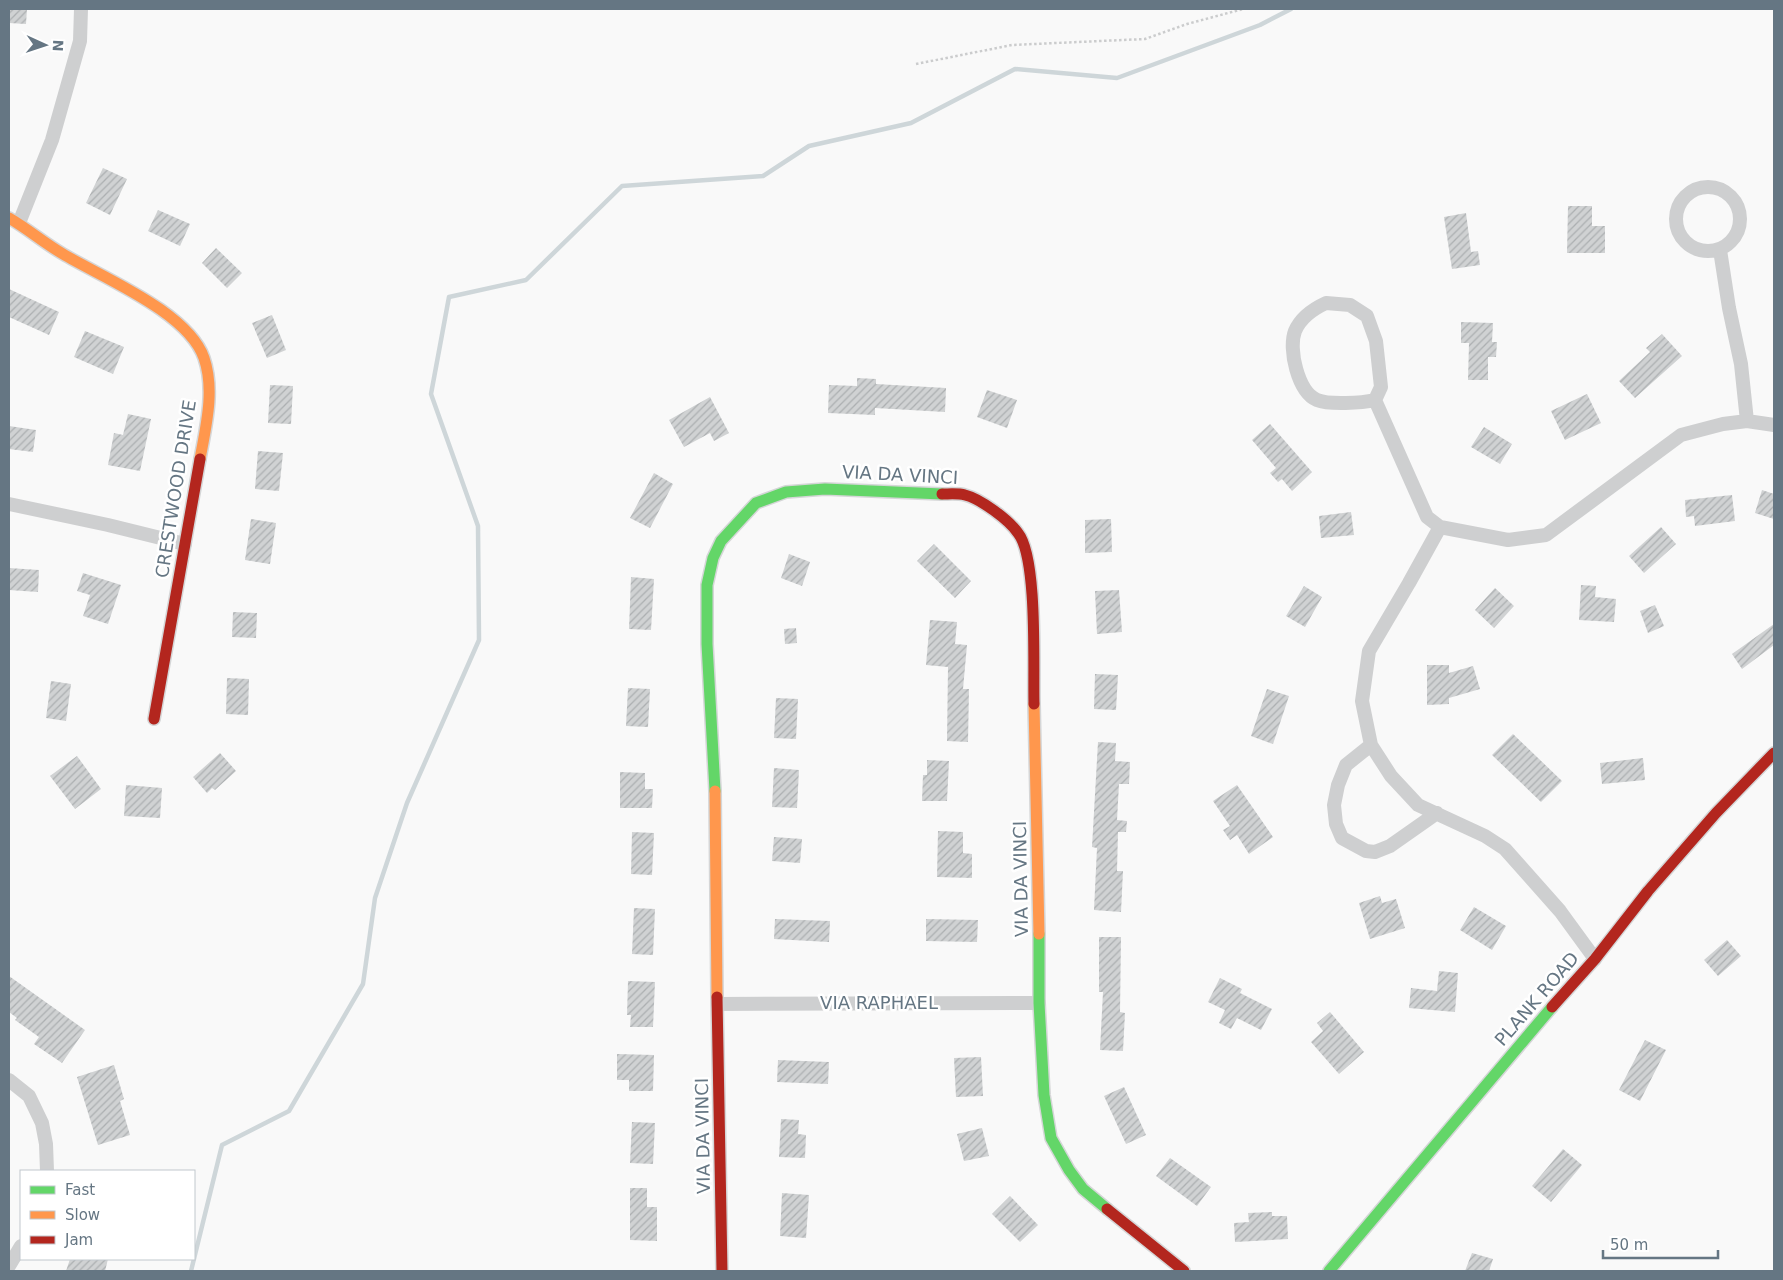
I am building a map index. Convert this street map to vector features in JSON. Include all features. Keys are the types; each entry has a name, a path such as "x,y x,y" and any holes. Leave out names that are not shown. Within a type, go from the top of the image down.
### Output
{"street":[{"path":"14,220 54,131 80,41 81,9"},
{"path":"1715,187 1723,191 1731,196 1740,212 1739,230 1734,239 1720,250 1711,252 1693,248 1680,235 1676,218 1678,208 1682,200 1696,189 1715,187"},
{"name":"CRESTWOOD DRIVE","path":"14,220 57,250 139,295 162,310 190,335 199,347 206,364 210,385 208,415 154,719"},
{"path":"1720,250 1729,308 1741,364 1747,421"},
{"path":"1375,400 1337,403 1316,400 1304,388 1292,356 1295,331 1309,311 1326,303 1350,304 1367,316 1376,341 1381,387 1375,400 1427,517 1440,527 1508,540 1546,535 1681,435 1723,424 1747,421 1774,424"},
{"name":"VIA DA VINCI","path":"722,1271 716,978 716,800 706,644 707,585 713,558 721,541 756,503 786,492 825,489 965,495 990,507 1019,533 1028,559 1032,598 1040,950 1039,1003 1044,1095 1051,1138 1069,1170 1083,1189 1184,1271"},
{"path":"9,504 108,525 184,544"},
{"path":"1440,527 1369,651 1362,702 1371,745 1392,776 1418,805 1485,836 1505,850 1560,911 1595,959"},
{"path":"1371,745 1346,765 1338,785 1334,805 1336,824 1342,838 1366,851 1376,852 1390,846 1437,814"},
{"name":"PLANK ROAD","path":"1329,1271 1595,959 1648,891 1716,813 1774,753"},
{"name":"VIA RAPHAEL","path":"718,1004 1039,1003"},
{"path":"9,1080 29,1096 42,1123 46,1144 47,1170"},
{"path":"9,1266 20,1248"}],"path":[{"path":"916,64 1012,45 1145,39 1187,24 1243,9"}],"building":[{"path":"9,9 27,9 26,24 9,23"},
{"path":"103,168 127,179 110,215 86,203"},
{"path":"1568,206 1592,206 1592,226 1605,226 1605,253 1567,253"},
{"path":"158,210 190,224 180,246 148,231"},
{"path":"1466,213 1471,252 1478,251 1480,265 1452,269 1444,217"},
{"path":"216,248 242,273 227,288 202,263"},
{"path":"9,289 59,312 49,335 9,317"},
{"path":"272,315 286,350 267,358 252,323"},
{"path":"1461,322 1493,323 1492,342 1497,342 1496,357 1488,357 1488,380 1468,380 1469,343 1461,343"},
{"path":"85,331 124,347 113,374 74,357"},
{"path":"1662,334 1682,356 1635,398 1619,381 1650,352 1646,348"},
{"path":"857,378 876,379 876,384 946,388 945,412 875,408 875,415 828,413 829,385 857,386"},
{"path":"270,385 293,386 291,424 268,423"},
{"path":"987,390 1017,400 1007,428 977,417"},
{"path":"1587,394 1601,423 1565,440 1551,411"},
{"path":"710,397 729,433 714,441 710,433 684,447 669,420"},
{"path":"128,414 151,419 140,471 108,465 114,433 123,435"},
{"path":"1270,424 1312,472 1292,491 1282,479 1278,482 1270,473 1276,468 1252,440"},
{"path":"9,426 36,430 33,452 9,449"},
{"path":"1484,427 1512,444 1500,464 1471,447"},
{"path":"258,451 283,453 279,491 255,489"},
{"path":"654,473 673,484 650,528 630,518"},
{"path":"1762,490 1774,494 1774,519 1755,513"},
{"path":"1732,495 1735,521 1695,526 1694,516 1686,517 1685,500"},
{"path":"1351,512 1354,535 1321,538 1319,516"},
{"path":"251,519 276,523 270,564 245,560"},
{"path":"1111,519 1112,552 1085,553 1085,520"},
{"path":"1661,527 1676,544 1644,573 1629,556"},
{"path":"934,544 971,581 955,598 917,561"},
{"path":"789,554 810,562 802,586 781,578"},
{"path":"9,568 39,570 38,592 9,590"},
{"path":"83,573 121,585 108,624 83,616 90,595 77,591"},
{"path":"631,577 654,579 651,630 629,629"},
{"path":"1581,585 1596,586 1595,597 1616,599 1614,622 1579,620"},
{"path":"1304,586 1322,597 1305,627 1286,616"},
{"path":"1495,588 1514,606 1494,628 1475,610"},
{"path":"1119,590 1122,632 1097,634 1095,591"},
{"path":"1655,605 1664,626 1648,633 1640,611"},
{"path":"233,612 257,613 256,638 232,637"},
{"path":"930,620 957,622 955,644 967,645 963,689 969,689 968,742 947,741 948,667 926,665"},
{"path":"1774,624 1774,645 1742,669 1732,654"},
{"path":"796,628 797,643 785,644 784,629"},
{"path":"1427,665 1449,665 1449,673 1473,666 1480,689 1449,698 1449,704 1427,705"},
{"path":"1095,674 1118,675 1116,710 1094,709"},
{"path":"227,678 249,679 248,715 226,714"},
{"path":"51,681 71,684 66,721 46,718"},
{"path":"628,688 650,689 648,727 626,726"},
{"path":"1267,689 1289,696 1273,744 1251,736"},
{"path":"776,698 798,699 796,739 774,738"},
{"path":"1513,734 1562,781 1541,802 1492,755"},
{"path":"1098,742 1116,743 1115,761 1130,762 1129,784 1119,784 1117,820 1127,821 1126,832 1118,832 1117,871 1123,871 1121,912 1094,910 1097,848 1092,847"},
{"path":"220,753 236,771 215,790 212,788 207,793 193,777"},
{"path":"77,756 101,789 75,809 50,776"},
{"path":"1643,758 1645,780 1602,784 1600,763"},
{"path":"927,760 949,761 947,801 922,801 923,775 927,775"},
{"path":"774,768 799,770 797,808 772,807"},
{"path":"620,772 645,773 645,789 653,789 652,808 620,808"},
{"path":"126,785 162,788 160,818 124,816"},
{"path":"1237,785 1273,837 1249,854 1237,835 1230,840 1223,830 1230,826 1213,801"},
{"path":"938,831 963,832 963,853 972,854 972,878 937,877"},
{"path":"632,832 654,833 652,875 631,874"},
{"path":"774,837 802,839 800,863 772,861"},
{"path":"1380,896 1382,903 1396,899 1405,928 1370,939 1359,903"},
{"path":"1474,907 1506,926 1492,950 1460,930"},
{"path":"634,908 655,909 653,955 632,954"},
{"path":"775,919 830,921 829,942 774,939"},
{"path":"926,919 978,920 977,942 926,941"},
{"path":"1099,937 1121,937 1120,1012 1125,1013 1123,1051 1100,1050 1103,992 1099,992"},
{"path":"1727,940 1741,956 1718,976 1704,960"},
{"path":"1439,971 1458,973 1455,1012 1409,1008 1411,988 1437,991"},
{"path":"9,976 85,1030 62,1063 34,1044 39,1037 15,1020 17,1018 9,1012"},
{"path":"1220,978 1242,989 1240,993 1272,1009 1261,1030 1237,1018 1231,1029 1219,1023 1225,1010 1208,1002"},
{"path":"628,981 655,982 653,1027 630,1027 631,1015 627,1015"},
{"path":"1330,1012 1364,1052 1339,1074 1311,1042 1323,1031 1317,1023"},
{"path":"1645,1040 1666,1050 1640,1101 1619,1090"},
{"path":"617,1054 654,1055 653,1091 629,1091 629,1080 617,1080"},
{"path":"981,1057 983,1096 956,1097 954,1058"},
{"path":"778,1060 829,1062 828,1084 777,1082"},
{"path":"114,1065 124,1099 120,1101 130,1135 98,1145 77,1077"},
{"path":"1124,1087 1146,1135 1126,1144 1104,1096"},
{"path":"781,1119 799,1120 798,1134 806,1135 805,1158 779,1157"},
{"path":"632,1122 655,1123 653,1164 630,1163"},
{"path":"982,1128 989,1156 964,1161 957,1134"},
{"path":"1563,1149 1582,1165 1551,1202 1532,1186"},
{"path":"1170,1158 1211,1187 1197,1206 1156,1176"},
{"path":"630,1188 647,1188 647,1207 657,1207 657,1241 630,1240"},
{"path":"782,1193 809,1195 806,1238 780,1236"},
{"path":"1010,1196 1038,1225 1020,1242 992,1214"},
{"path":"1272,1212 1272,1216 1287,1216 1288,1239 1235,1242 1234,1223 1249,1222 1248,1213"},
{"path":"1472,1253 1493,1259 1489,1271 1465,1271"},
{"path":"70,1260 108,1260 105,1271 66,1271"}],"waterway":[{"path":"195,1255 222,1145 289,1111 363,984 375,898 407,803 479,640 478,526 431,394 449,297 526,280 622,186 763,176 809,146 911,123 1015,69 1117,78 1260,25 1291,9"},
{"path":"191,1271 194,1260"}],"traffic: fast":[{"path":"715,791 707,644 707,585 713,558 721,541 756,503 786,492 825,489 942,494"},
{"path":"1039,934 1039,1003 1044,1095 1051,1138 1069,1170 1083,1189 1107,1209"},
{"path":"1329,1271 1552,1007"}],"traffic: slow":[{"path":"9,218 63,254 121,285 163,311 195,341 204,358 209,383 205,434 200,459"},
{"path":"1034,704 1039,934"},
{"path":"715,791 717,997"}],"traffic: jam":[{"path":"154,719 200,459"},
{"path":"942,494 965,495 986,505 1014,528 1024,546 1032,589 1034,704"},
{"path":"1552,1007 1595,959 1648,891 1716,813 1774,753"},
{"path":"717,997 722,1271"},
{"path":"1107,1209 1184,1271"}]}
